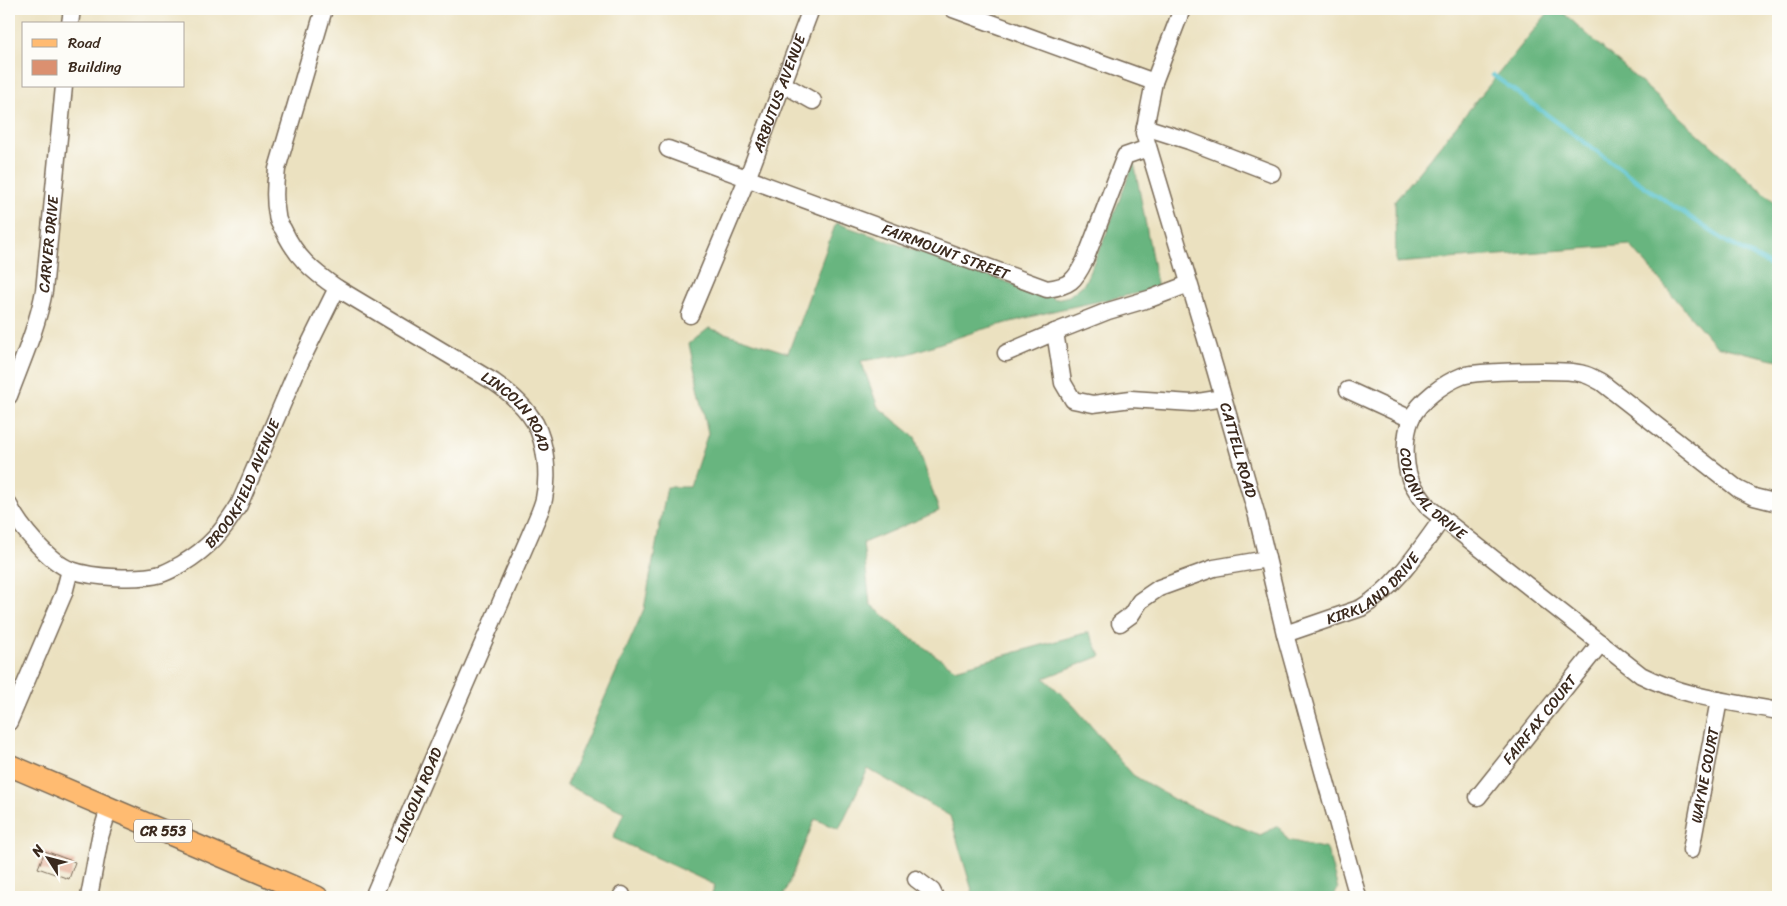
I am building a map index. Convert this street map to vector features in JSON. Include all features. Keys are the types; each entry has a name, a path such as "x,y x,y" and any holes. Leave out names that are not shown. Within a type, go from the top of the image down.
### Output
{"main road":[{"name":"CR 553","path":"9,766 317,897"}],"street":[{"path":"70,22 72,9"},
{"name":"LINCOLN ROAD","path":"324,9 277,169 275,193 277,217 287,239 300,258 317,274 337,288 508,392 521,405 535,424 543,448 547,476 544,499 533,528 373,897"},
{"name":"ARBUTUS AVENUE","path":"690,316 747,179 811,9"},
{"path":"953,9 1154,82"},
{"name":"CATTELL ROAD","path":"1182,9 1154,82 1144,132 1257,516 1285,634 1358,897"},
{"path":"783,84 813,101"},
{"name":"CARVER DRIVE","path":"9,396 32,340 44,291 64,88"},
{"path":"1145,127 1189,141 1272,174"},
{"name":"FAIRMOUNT STREET","path":"668,149 1047,289 1062,287 1077,276 1125,156 1148,148"},
{"path":"1006,353 1108,311 1152,298 1189,284"},
{"name":"BROOKFIELD AVENUE","path":"70,570 109,577 162,574 194,556 211,543 227,525 239,505 300,363 337,288"},
{"path":"1055,332 1063,382 1073,400 1093,404 1131,399 1192,403 1223,398"},
{"name":"COLONIAL DRIVE","path":"1778,503 1754,498 1738,489 1600,382 1583,374 1532,372 1464,375 1441,386 1427,398 1411,419 1406,446 1406,465 1410,479 1423,500 1442,519 1641,674 1680,691 1778,711"},
{"path":"1348,390 1411,419"},
{"path":"9,505 27,534 52,558 70,570 64,593 9,722"},
{"name":"KIRKLAND DRIVE","path":"1285,634 1361,608 1372,601 1388,589 1442,519"},
{"path":"1120,623 1131,615 1140,601 1159,588 1214,568 1268,560"},
{"name":"FAIRFAX COURT","path":"1478,797 1601,643"},
{"name":"WAYNE COURT","path":"1691,850 1719,700"},
{"path":"89,897 100,837 109,808"},
{"path":"916,879 932,891 935,897"}],"green space":[{"path":"1551,9 1559,9 1778,205 1778,360 1716,346 1630,245 1396,263 1395,201"},
{"path":"1134,162 1158,289 1057,310 980,330 908,354 861,361 878,407 915,437 939,511 863,543 870,604 908,636 955,669 1089,632 1101,656 1044,678 1073,705 1133,775 1175,800 1260,835 1278,826 1288,840 1327,849 1338,889 1333,897 974,897 950,816 868,769 839,829 815,819 783,897 711,897 715,885 613,838 624,812 566,785 644,609 667,487 690,487 708,433 689,344 709,328 788,353 836,223 1056,299 1069,296 1084,284 1105,237"}],"building":[{"path":"45,851 75,862 69,879 38,868"}],"waterway":[{"path":"1493,75 1644,186 1727,242 1778,269"}]}
